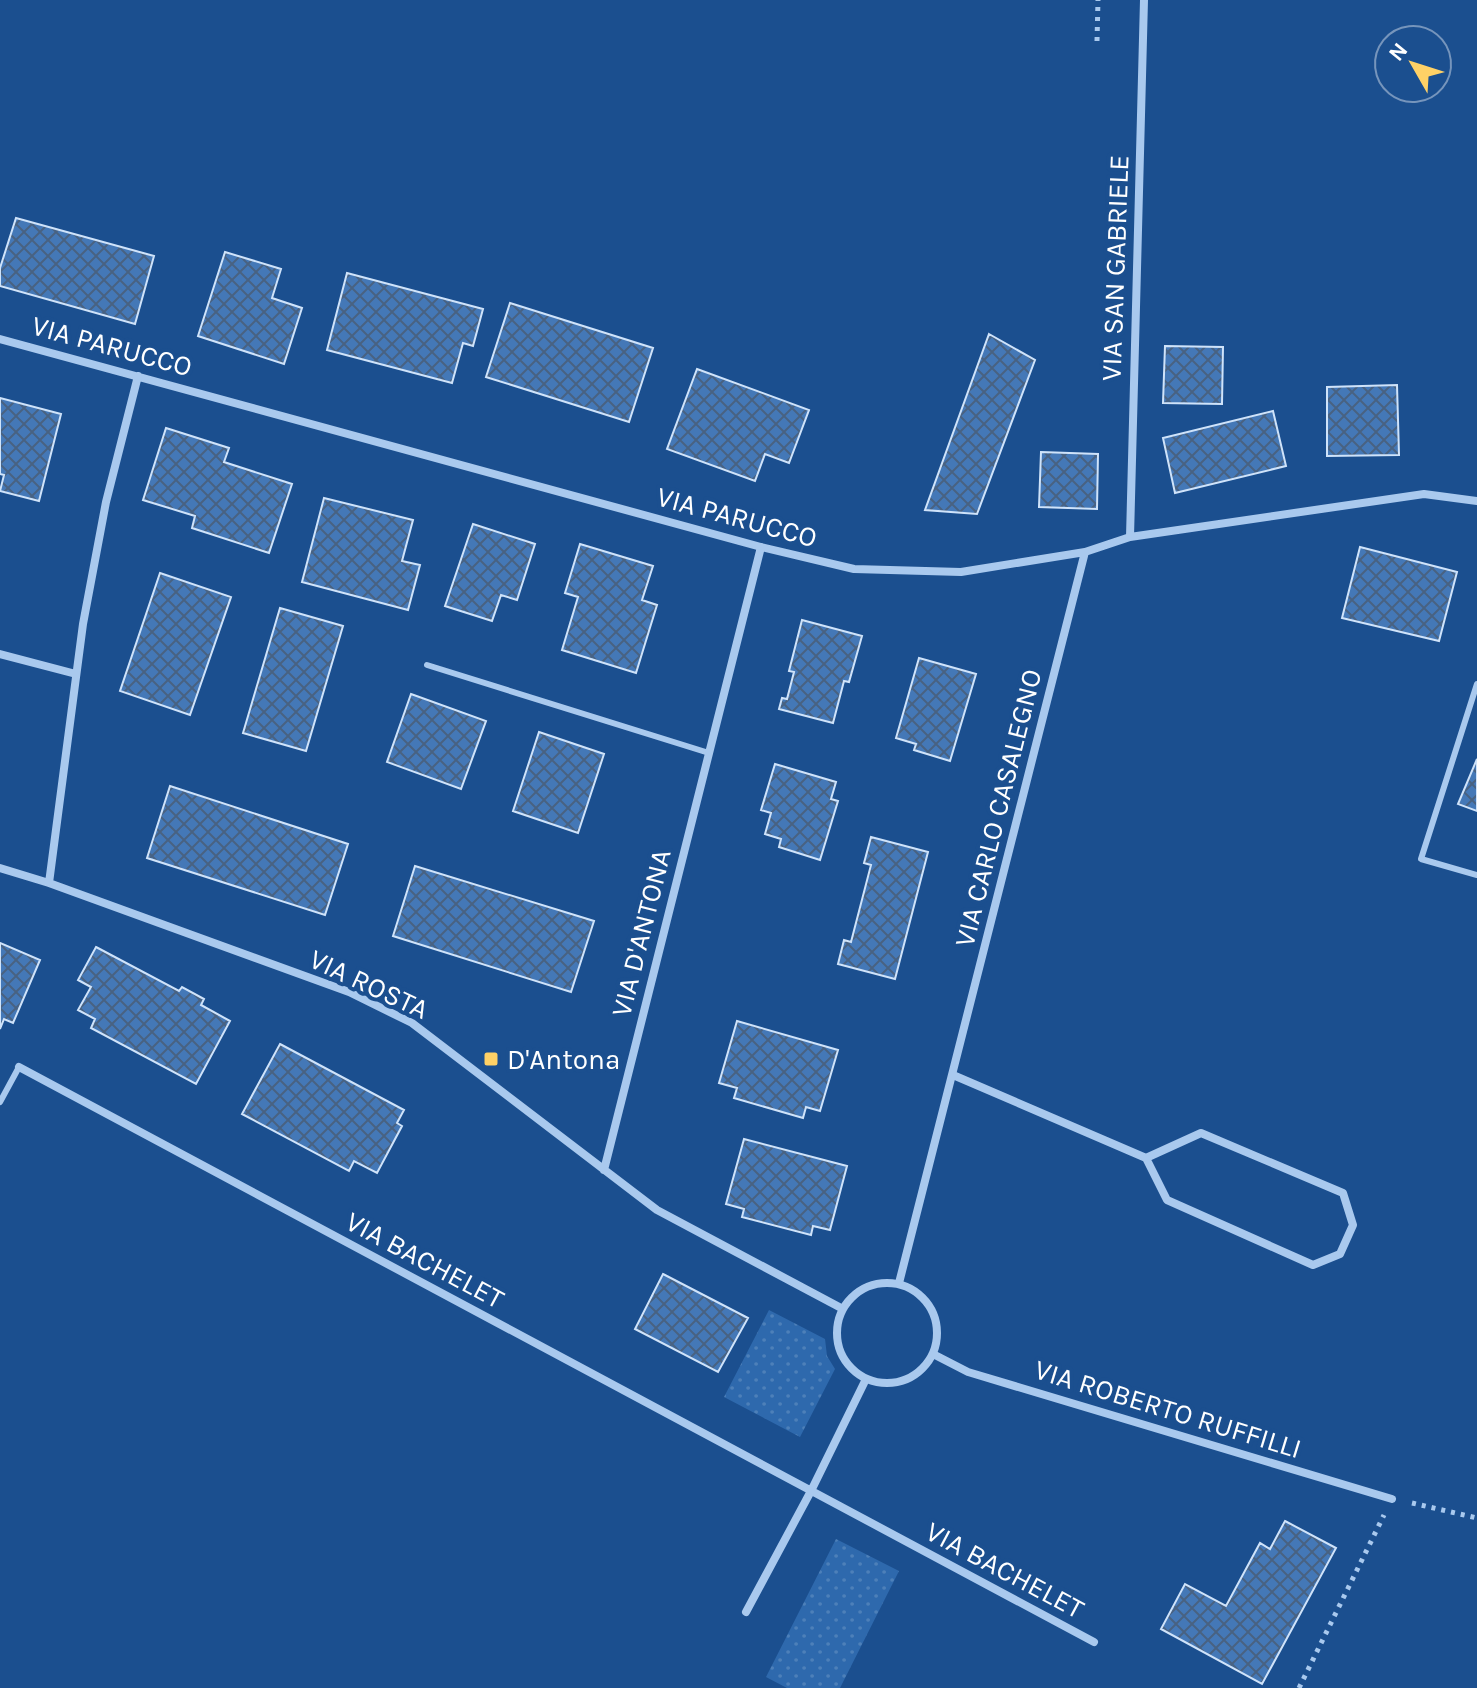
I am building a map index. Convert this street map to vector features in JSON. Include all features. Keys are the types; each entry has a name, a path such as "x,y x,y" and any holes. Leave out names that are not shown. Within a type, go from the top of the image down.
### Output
{"street":[{"name":"VIA SAN GABRIELE","path":"1130,537 1144,0"},
{"name":"VIA PARUCCO","path":"0,339 761,547 854,569 961,572 1085,552 1130,537 1424,494 1477,501"},
{"path":"49,883 76,674 106,502 138,376"},
{"name":"VIA D'ANTONA","path":"604,1170 761,547"},
{"name":"VIA CARLO CASALEGNO","path":"899,1283 1085,552"},
{"path":"0,654 76,674"},
{"name":"VIA ROSTA","path":"0,868 349,992 412,1023 657,1210 843,1309"},
{"name":"VIA BACHELET","path":"19,1067 1094,1642"},
{"path":"953,1075 1146,1158 1167,1200 1313,1265 1340,1254 1353,1225 1343,1193 1201,1133 1146,1158"},
{"path":"899,1283 913,1289 933,1310 938,1325 938,1340 925,1368 897,1383 882,1384 855,1372 839,1349 837,1336 843,1309 860,1290 873,1284 899,1283"},
{"name":"VIA ROBERTO RUFFILLI","path":"933,1354 968,1372 1392,1499"},
{"path":"746,1612 866,1379"}],"lane":[{"path":"427,665 709,753"},
{"path":"1477,684 1421,859 1477,875"},
{"path":"0,1102 19,1067"}],"path":[{"path":"1097,41 1098,0"},
{"path":"1299,1688 1392,1499 1477,1518"}],"shaded area":[{"path":"769,1310 825,1339 827,1356 835,1369 800,1437 724,1397"},
{"path":"836,1539 899,1571 840,1688 787,1688 766,1677"}],"building":[{"path":"16,218 154,256 135,324 0,286 0,268"},
{"path":"225,252 281,269 272,298 302,308 284,364 198,336"},
{"path":"347,273 483,309 473,346 463,343 452,383 327,350"},
{"path":"510,303 653,348 629,422 486,377"},
{"path":"989,334 1035,360 977,514 925,510"},
{"path":"1165,346 1223,347 1222,404 1163,403"},
{"path":"697,369 809,410 789,463 765,454 755,481 667,449"},
{"path":"1397,385 1399,455 1327,456 1327,387"},
{"path":"0,398 61,414 39,501 0,491 4,475 0,474"},
{"path":"1273,411 1286,466 1175,493 1163,438"},
{"path":"166,428 229,448 224,462 292,484 269,553 192,528 195,516 143,500"},
{"path":"1041,452 1098,454 1097,509 1039,507"},
{"path":"324,498 413,520 402,561 420,565 408,610 302,582"},
{"path":"473,524 535,544 517,600 501,595 492,621 445,606"},
{"path":"580,544 653,566 642,600 657,605 636,673 562,650 578,597 565,593"},
{"path":"1360,547 1457,572 1439,641 1342,618"},
{"path":"160,573 231,597 190,715 120,691"},
{"path":"280,608 343,626 306,751 243,733"},
{"path":"802,620 862,636 849,682 844,681 833,723 779,709 782,698 787,699 794,672 789,671"},
{"path":"919,658 976,674 950,761 914,750 916,744 896,738"},
{"path":"411,694 486,721 461,789 387,762"},
{"path":"539,732 604,754 578,833 513,811"},
{"path":"1477,759 1477,811 1458,804"},
{"path":"775,764 836,782 831,799 838,801 820,860 779,847 781,839 765,834 771,813 761,810"},
{"path":"170,786 348,844 325,915 147,858"},
{"path":"871,837 928,852 895,979 838,964 844,940 851,942 871,865 864,863"},
{"path":"415,866 594,921 571,992 393,936"},
{"path":"0,943 40,960 13,1023 4,1019 0,1029"},
{"path":"96,947 179,991 182,987 204,999 201,1005 230,1021 196,1084 91,1028 95,1019 78,1010 91,987 78,980"},
{"path":"737,1021 838,1050 820,1111 806,1107 803,1118 734,1098 737,1088 719,1083"},
{"path":"280,1044 404,1110 397,1123 402,1126 377,1173 354,1161 349,1171 242,1114"},
{"path":"744,1139 847,1166 830,1230 813,1226 811,1235 742,1217 744,1209 726,1204"},
{"path":"663,1274 748,1318 718,1372 635,1329"},
{"path":"1285,1521 1336,1548 1262,1684 1161,1629 1185,1584 1226,1606 1260,1543 1270,1549"}],"place":[{"name":"D'Antona","path":"491,1059"}]}
